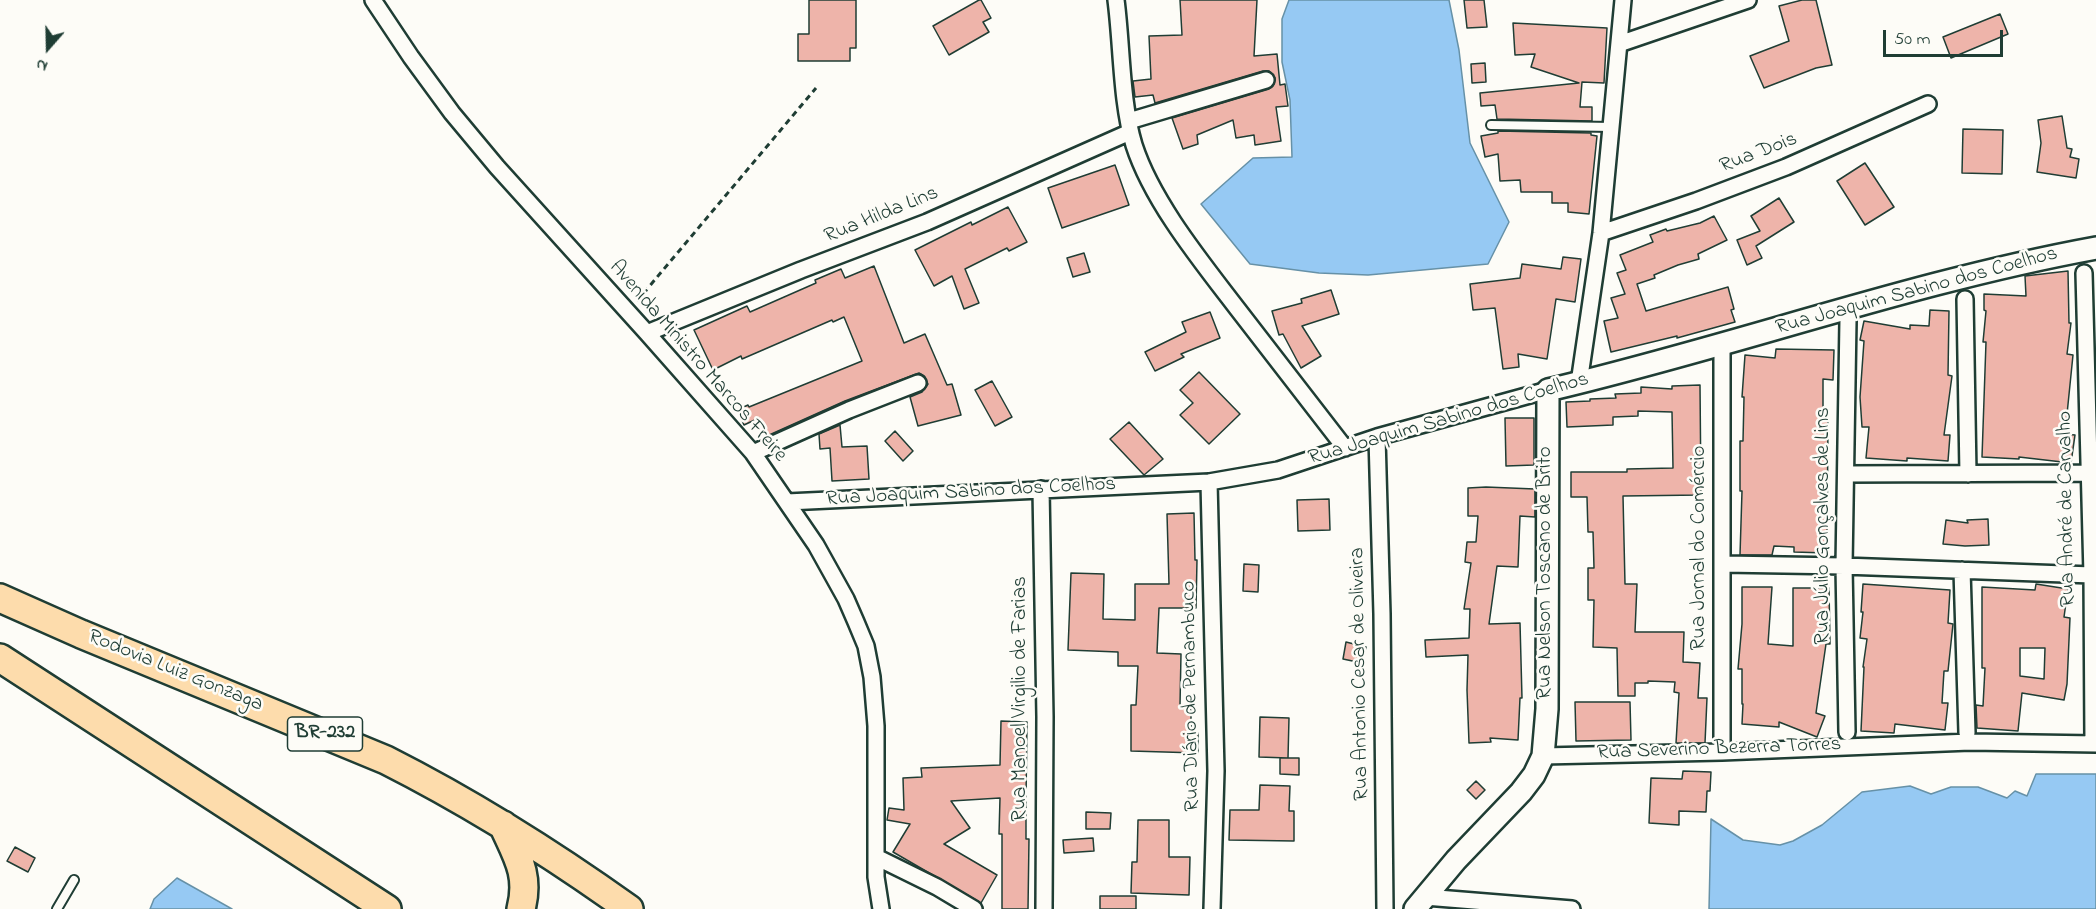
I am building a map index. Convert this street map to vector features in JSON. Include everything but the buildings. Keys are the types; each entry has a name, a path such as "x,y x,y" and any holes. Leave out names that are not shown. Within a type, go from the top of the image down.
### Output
{"highway":[{"name":"Rodovia Luiz Gonzaga","path":"0,598 81,634 386,760 430,782 503,825 629,909"},
{"path":"0,658 387,909"},
{"path":"503,825 525,879 525,893 521,909"}],"main road":[{"name":"Rua Joaquim Sabino dos Coelhos","path":"1548,390 1722,345 1963,276 2029,260 2096,248"},
{"name":"Rua Nelson Toscano de Brito","path":"1543,756 1547,708 1548,390"},
{"path":"1420,903 1456,860 1521,792 1534,775 1543,756"}],"street":[{"name":"Avenida Ministro Marcos Freire","path":"373,0 452,114 496,167 628,311 753,453 816,545 846,599 866,646 872,677 876,726 876,877 881,909"},
{"path":"1116,0 1130,127 1140,161 1150,182 1198,257 1345,448"},
{"path":"1579,383 1601,233 1623,0"},
{"path":"1619,44 1748,0"},
{"name":"Rua Hilda Lins","path":"647,333 801,270 927,222 1130,127 1266,80"},
{"name":"Rua Dois","path":"1601,233 1786,167 1928,105"},
{"name":"Rua André de Carvalho","path":"2084,273 2094,744"},
{"path":"1965,299 1968,474"},
{"name":"Rua Júlio Gonçalves de Lins","path":"1847,732 1844,566 1848,320"},
{"name":"Rua Jornal do Comércio","path":"1722,345 1722,752"},
{"path":"753,453 849,410 918,383"},
{"name":"Rua Joaquim Sabino dos Coelhos","path":"787,502 1209,482 1278,471 1377,437 1548,390"},
{"name":"Rua Antonio Cesar de Oliveira","path":"1377,437 1382,614 1385,909"},
{"path":"1846,474 2088,473"},
{"name":"Rua Diário de Pernambuco","path":"1209,482 1216,771 1212,909"},
{"name":"Rua Manoel Virgilio de Farias","path":"1041,489 1045,717 1044,909"},
{"path":"1723,564 2092,575"},
{"path":"1962,570 1966,733"},
{"name":"Rua Severino Bezerra Torres","path":"1543,756 1722,752 1970,742 2094,744"},
{"path":"876,857 937,887 974,909"},
{"path":"1420,903 1572,909"}],"lane":[{"path":"1491,125 1612,127"},
{"path":"57,909 74,880"}],"path":[{"path":"628,311 816,87"}],"water":[{"path":"1289,0 1449,0 1459,50 1470,143 1509,222 1488,264 1368,275 1319,273 1250,264 1201,204 1253,158 1292,157 1290,100 1282,62 1282,19"},
{"path":"2036,774 2096,774 2096,909 1709,909 1711,819 1743,840 1780,845 1793,841 1822,825 1862,792 1910,786 1931,794 1951,787 1978,787 2007,798 2015,791 2027,796"},
{"path":"177,878 232,909 150,909 154,899"}]}
